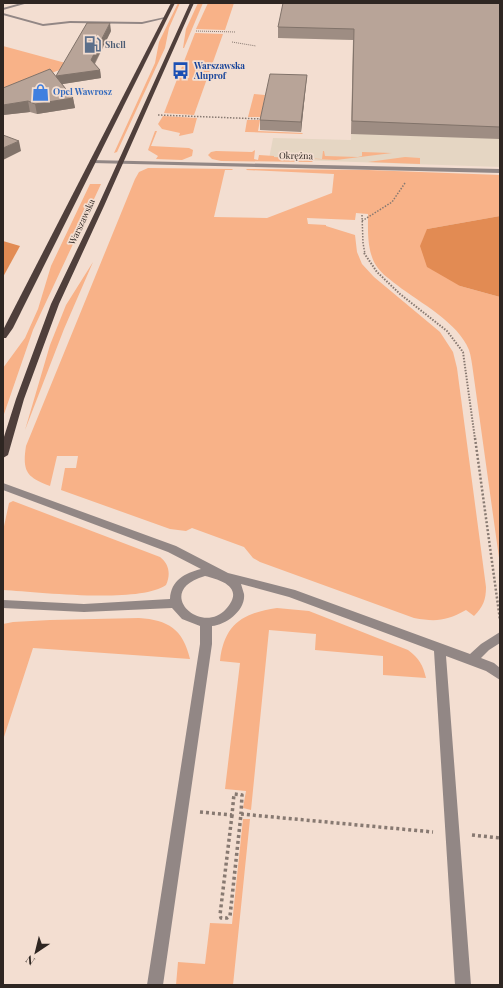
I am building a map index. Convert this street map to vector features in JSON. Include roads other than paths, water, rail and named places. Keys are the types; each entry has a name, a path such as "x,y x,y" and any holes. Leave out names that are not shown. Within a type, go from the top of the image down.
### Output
{"main road":[{"name":"Warszawska","path":"3,336 9,328 173,3"},
{"name":"Warszawska","path":"3,455 20,399 55,304 192,3"}],"street":[{"path":"3,9 26,3"},
{"path":"3,14 43,25 70,22 142,23 165,18"},
{"name":"Okrężna","path":"92,161 346,166 500,171"},
{"path":"3,486 172,549 225,576 232,581 237,588 239,596 238,604 233,611 226,616 206,622 190,618 183,614 176,603 175,594 179,586 185,579 195,575 205,572 216,573 225,576 291,593 490,667 500,675"},
{"path":"3,604 84,608 176,603"},
{"path":"155,985 206,644 206,622"},
{"path":"472,660 484,647 500,637"},
{"path":"440,648 462,985"}],"place":[{"name":"Shell","path":"92,45"},
{"name":"Warszawska Aluprof","path":"181,71"},
{"name":"Opel Wawrosz","path":"40,92"}]}
